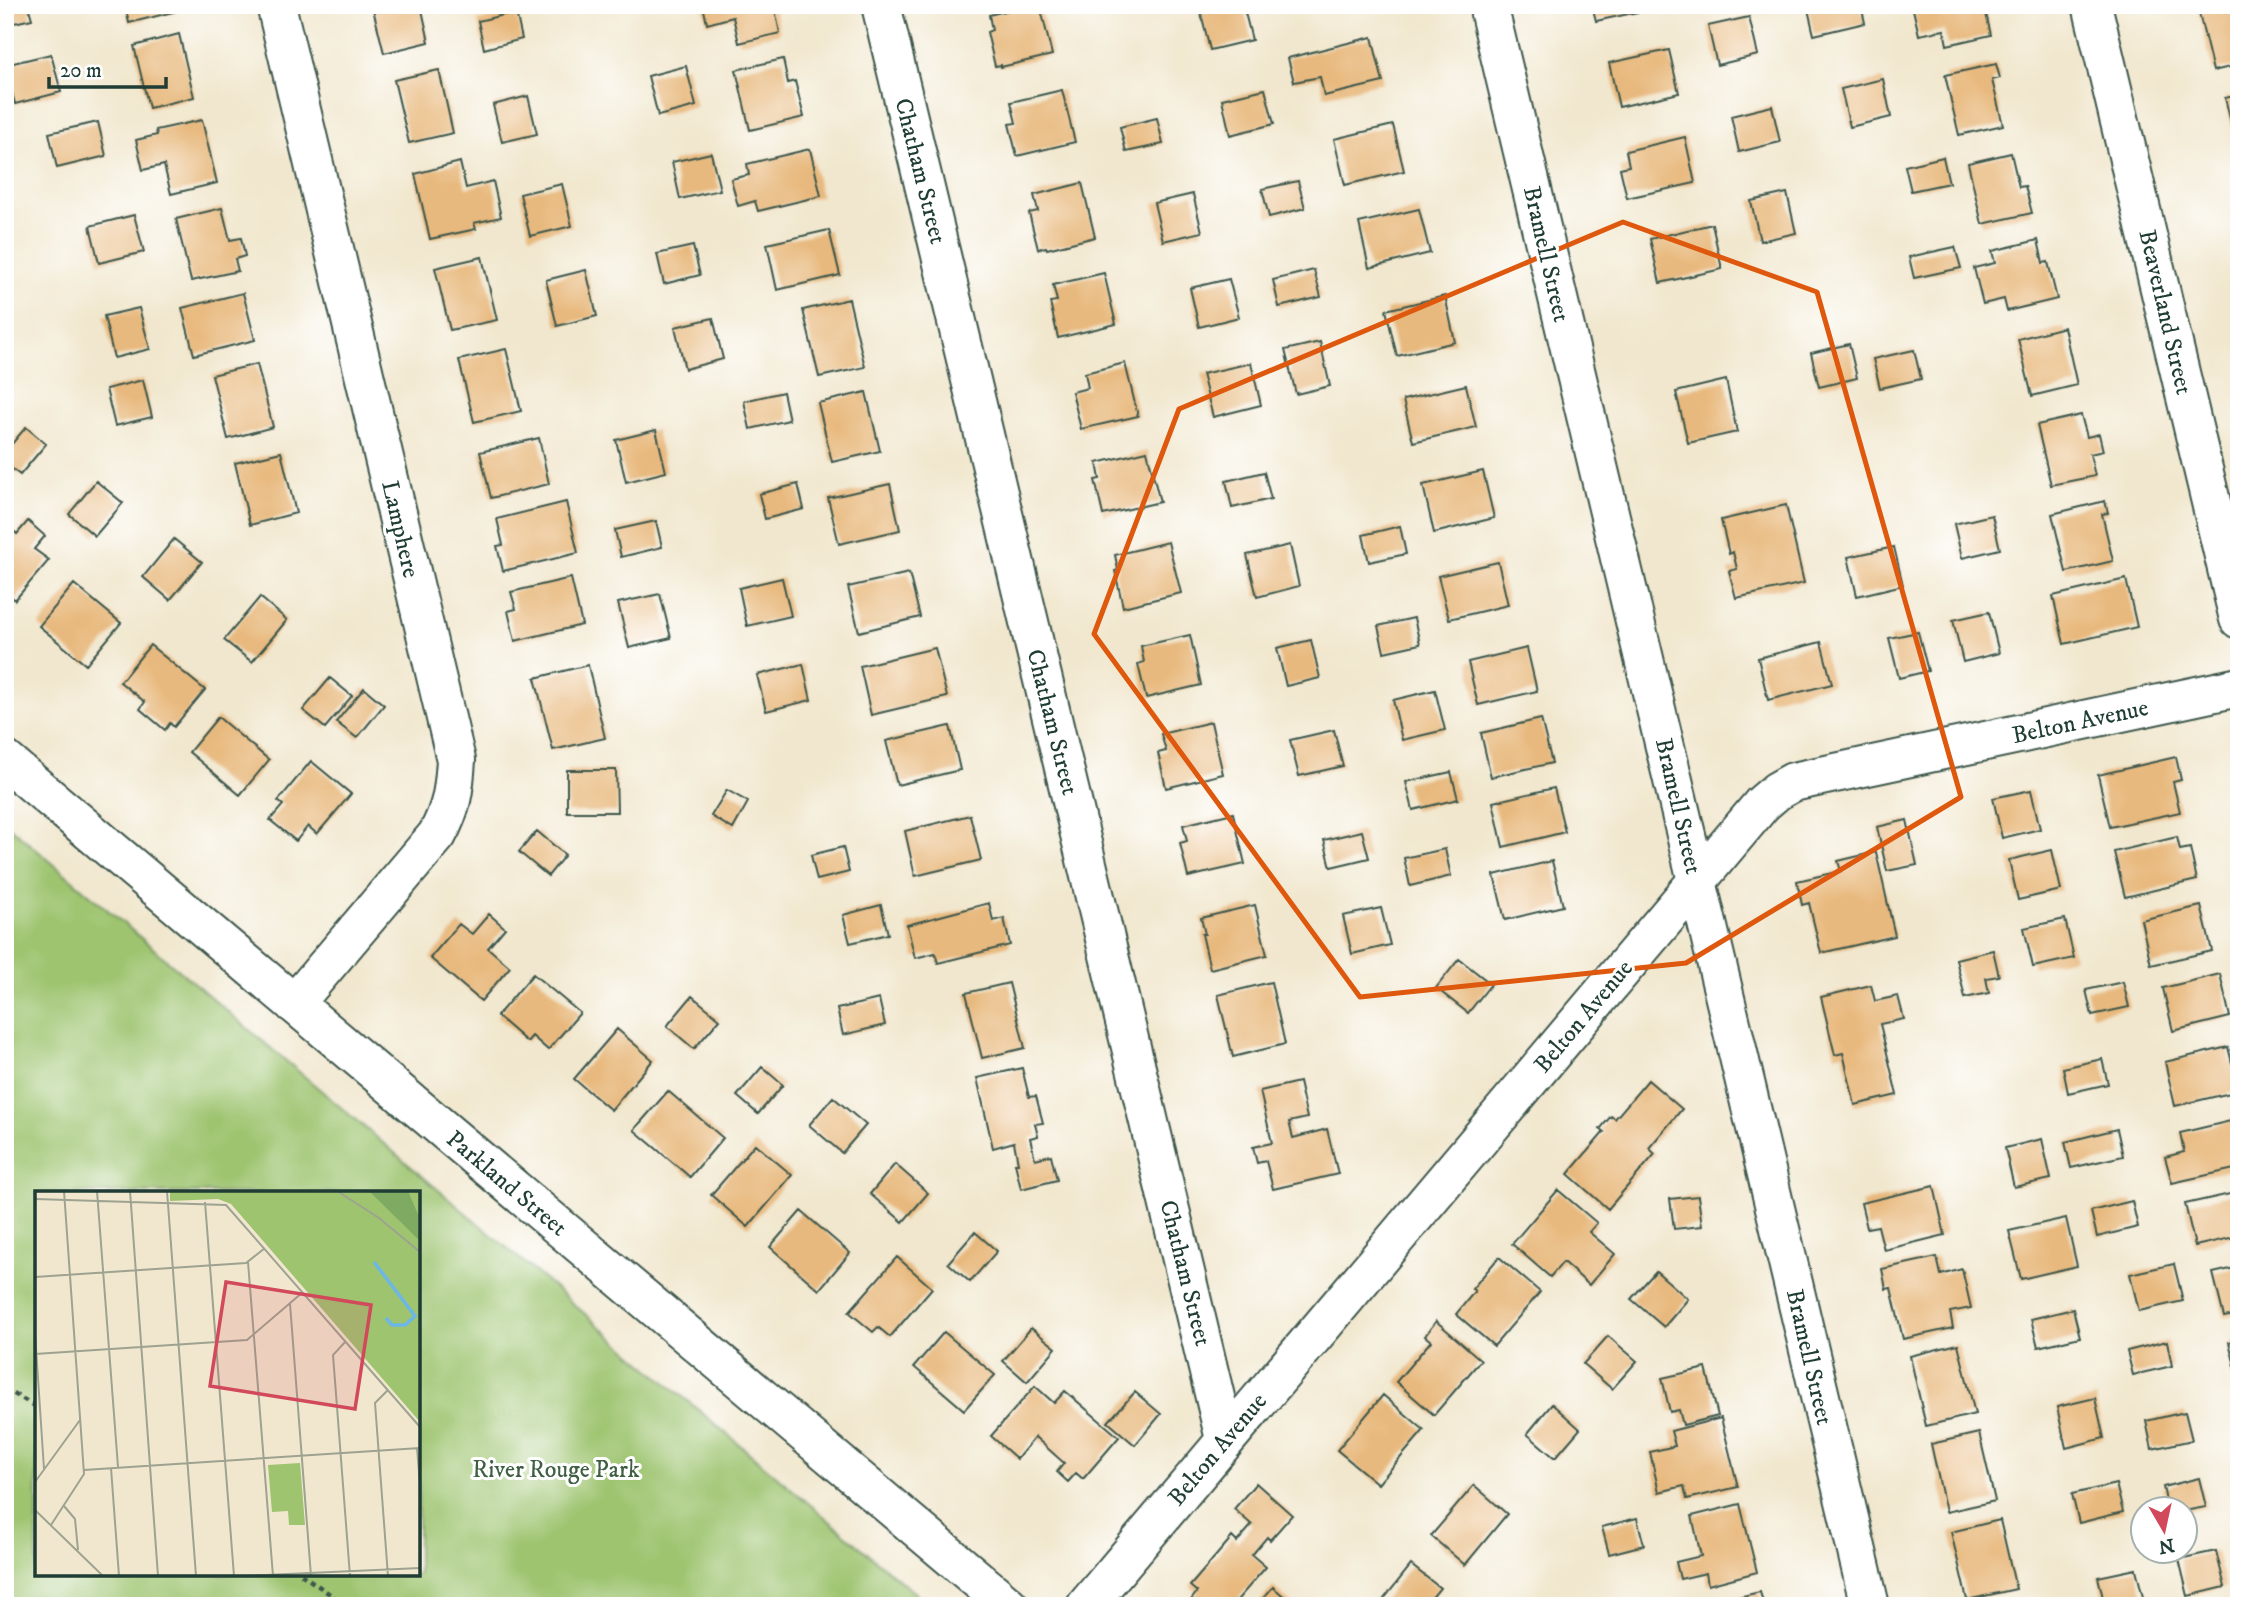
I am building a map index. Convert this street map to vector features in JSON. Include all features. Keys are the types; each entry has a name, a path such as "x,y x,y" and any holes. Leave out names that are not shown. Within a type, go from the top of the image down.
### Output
{"street":[{"name":"Lamphere","path":"276,5 456,760 454,795 448,816 437,835 294,1004"},
{"name":"Chatham Street","path":"881,5 1225,1439"},
{"name":"Bramell Street","path":"1488,5 1870,1606"},
{"name":"Beaverland Street","path":"2092,5 2239,619"},
{"name":"Belton Avenue","path":"1086,1606 1762,804 1777,791 1793,782 2239,687"},
{"name":"Parkland Street","path":"5,760 1009,1606"}],"path":[{"path":"5,1389 35,1406"},
{"path":"304,1576 347,1606"}],"highlighted area":[{"path":"1623,222 1817,292 1961,797 1686,963 1360,997 1094,634 1179,409"}],"green space":[{"name":"River Rouge Park","path":"5,823 930,1606 5,1606"}],"building":[{"path":"5,5 28,5 32,19 5,25"},
{"path":"125,5 176,5 177,11 129,23"},
{"path":"372,5 421,5 429,42 384,53"},
{"path":"703,5 774,5 780,33 739,43 733,17 707,24"},
{"path":"1040,5 1052,55 1001,67 995,66 987,32 992,30 989,15"},
{"path":"1243,5 1252,40 1210,50 1201,13"},
{"path":"1592,5 1655,5 1656,8 1596,21"},
{"path":"1807,5 1861,5 1865,23 1814,35"},
{"path":"1912,5 1984,5 1991,35 1947,45 1944,30 1919,35"},
{"path":"2239,5 2239,65 2213,71 2199,13"},
{"path":"516,12 522,39 484,49 478,21"},
{"path":"1749,17 1758,55 1717,65 1708,26"},
{"path":"179,34 194,97 149,108 134,46"},
{"path":"1372,37 1383,82 1324,96 1320,77 1294,82 1288,58"},
{"path":"1669,50 1679,93 1619,107 1609,63"},
{"path":"51,54 61,92 15,104 5,65"},
{"path":"783,59 788,83 795,81 804,117 750,130 736,70"},
{"path":"1996,64 2000,78 1992,80 2003,125 1959,135 1945,75"},
{"path":"686,66 696,106 658,116 648,76"},
{"path":"439,70 453,133 409,143 394,80"},
{"path":"1883,79 1891,117 1850,127 1841,89"},
{"path":"1265,89 1274,124 1230,135 1222,99"},
{"path":"1062,90 1075,142 1017,156 1009,124 1016,123 1011,102"},
{"path":"2239,95 2239,151 2238,151 2225,98"},
{"path":"528,96 537,134 502,142 493,105"},
{"path":"1772,106 1780,142 1739,152 1731,116"},
{"path":"1157,118 1163,144 1126,152 1120,127"},
{"path":"202,120 217,183 171,194 164,165 143,170 136,140 157,135 156,130"},
{"path":"98,122 106,156 57,168 49,133"},
{"path":"1393,125 1404,171 1345,185 1334,139"},
{"path":"1685,137 1695,183 1627,198 1620,168 1629,166 1626,151"},
{"path":"810,149 821,196 758,211 755,201 738,206 731,179 749,175 747,164"},
{"path":"711,153 720,190 680,199 672,162"},
{"path":"2011,153 2019,187 2025,186 2032,213 1982,224 1968,163"},
{"path":"1943,157 1949,183 1911,191 1905,166"},
{"path":"460,162 466,188 493,181 501,217 474,223 476,229 430,239 415,174"},
{"path":"1298,181 1305,208 1269,217 1262,189"},
{"path":"1082,183 1095,237 1038,249 1029,213 1038,211 1034,195"},
{"path":"562,184 572,226 530,236 520,194"},
{"path":"1787,193 1796,233 1760,241 1751,201"},
{"path":"1193,194 1202,232 1163,241 1154,203"},
{"path":"222,208 230,240 241,238 245,256 235,259 238,271 191,281 176,219"},
{"path":"1419,209 1430,253 1369,268 1359,223"},
{"path":"134,215 144,252 99,263 90,226"},
{"path":"1712,224 1722,269 1660,283 1650,239"},
{"path":"829,230 840,275 777,290 767,244"},
{"path":"2038,240 2043,263 2048,262 2057,299 2007,311 2004,299 1983,304 1974,268 1995,263 1992,251"},
{"path":"693,246 700,275 664,284 657,254"},
{"path":"1955,247 1961,268 1914,278 1909,257"},
{"path":"482,257 497,320 450,330 435,268"},
{"path":"586,270 597,316 557,326 546,280"},
{"path":"1314,270 1321,297 1279,307 1273,280"},
{"path":"1104,273 1116,324 1058,338 1050,302 1057,301 1053,285"},
{"path":"1229,279 1239,317 1199,327 1190,288"},
{"path":"243,293 255,340 194,355 182,308"},
{"path":"1445,296 1455,342 1397,356 1386,310"},
{"path":"849,299 865,367 819,377 803,310"},
{"path":"139,308 150,349 114,358 104,316"},
{"path":"713,318 723,359 685,369 675,327"},
{"path":"2064,327 2077,385 2032,396 2018,339"},
{"path":"1320,342 1330,386 1296,394 1285,350"},
{"path":"1849,344 1857,378 1819,387 1811,353"},
{"path":"506,349 521,411 474,422 459,360"},
{"path":"1914,350 1921,379 1880,388 1873,359"},
{"path":"1125,363 1138,416 1081,429 1072,392 1088,388 1085,373"},
{"path":"1251,363 1261,405 1213,417 1202,374"},
{"path":"257,364 273,427 228,439 212,375"},
{"path":"143,380 152,417 115,426 106,389"},
{"path":"1726,380 1737,432 1688,443 1676,392"},
{"path":"1466,385 1476,427 1413,442 1403,400"},
{"path":"783,392 789,420 750,429 744,401"},
{"path":"866,392 880,451 832,462 818,403"},
{"path":"2081,415 2087,437 2099,434 2103,451 2090,454 2095,476 2051,485 2037,425"},
{"path":"26,427 46,444 20,475 5,463 5,452"},
{"path":"656,430 666,472 626,482 616,440"},
{"path":"539,438 549,484 491,498 480,452"},
{"path":"1147,451 1160,502 1103,515 1095,480 1100,479 1097,463"},
{"path":"281,452 296,513 250,525 235,463"},
{"path":"1483,471 1494,518 1434,533 1423,485"},
{"path":"1264,472 1271,499 1232,508 1226,481"},
{"path":"96,481 123,503 95,536 69,514"},
{"path":"798,484 804,509 765,519 759,494"},
{"path":"890,484 900,530 839,544 828,498"},
{"path":"2105,501 2108,513 2102,514 2113,561 2066,572 2052,514"},
{"path":"566,502 578,553 503,571 497,546 503,545 497,519"},
{"path":"1786,505 1804,583 1736,598 1729,571 1737,569 1733,552 1729,554 1721,520"},
{"path":"1992,515 2000,549 1962,558 1954,524"},
{"path":"28,521 45,536 34,549 49,560 15,600 5,591 5,524 17,534"},
{"path":"656,521 662,547 621,557 615,530"},
{"path":"1400,526 1406,554 1369,562 1363,535"},
{"path":"174,539 202,562 170,600 143,577"},
{"path":"1168,542 1181,593 1123,607 1115,571 1118,570 1115,555"},
{"path":"1290,545 1299,586 1257,597 1247,555"},
{"path":"1894,547 1903,585 1857,596 1848,557"},
{"path":"1498,562 1508,605 1449,619 1438,576"},
{"path":"909,573 920,617 859,632 848,587"},
{"path":"571,578 582,625 515,641 508,611 516,609 511,592"},
{"path":"782,578 791,616 747,626 739,588"},
{"path":"2126,579 2137,627 2064,644 2053,596"},
{"path":"74,584 121,623 86,665 39,626"},
{"path":"660,594 671,638 629,648 618,603"},
{"path":"260,597 287,620 252,662 224,640"},
{"path":"1989,612 1999,653 1963,662 1953,620"},
{"path":"1414,618 1420,644 1384,652 1378,626"},
{"path":"1918,632 1928,671 1899,678 1889,638"},
{"path":"1190,635 1201,685 1146,698 1138,664 1144,662 1141,646"},
{"path":"1311,640 1320,678 1286,686 1277,648"},
{"path":"1821,642 1832,684 1768,700 1758,658"},
{"path":"150,645 205,690 174,727 170,723 165,730 140,709 145,702 120,682"},
{"path":"935,648 947,697 871,715 860,666"},
{"path":"1527,648 1537,691 1478,705 1468,662"},
{"path":"803,664 811,700 766,711 757,675"},
{"path":"588,665 605,738 553,750 535,678"},
{"path":"330,678 352,696 325,728 303,710"},
{"path":"364,688 384,705 357,738 336,722"},
{"path":"1435,690 1445,730 1402,740 1393,700"},
{"path":"218,717 269,760 240,795 189,752"},
{"path":"1541,719 1552,763 1491,777 1481,733"},
{"path":"1211,722 1223,774 1166,788 1158,753 1166,751 1161,734"},
{"path":"950,726 960,770 897,785 886,741"},
{"path":"1334,730 1343,766 1299,776 1290,740"},
{"path":"2176,757 2181,780 2173,782 2180,812 2110,827 2098,775"},
{"path":"311,761 351,794 317,834 308,826 296,841 270,820 283,805 278,801"},
{"path":"567,770 616,770 617,812 567,812"},
{"path":"1451,772 1458,799 1413,810 1406,782"},
{"path":"1554,788 1565,832 1503,847 1493,802"},
{"path":"727,790 748,802 733,829 711,816"},
{"path":"2031,790 2040,829 2002,838 1993,798"},
{"path":"1233,813 1245,864 1188,877 1180,843 1187,841 1183,825"},
{"path":"970,815 981,860 915,876 905,831"},
{"path":"1907,820 1917,865 1887,871 1877,827"},
{"path":"537,831 565,855 548,876 519,852"},
{"path":"1362,831 1369,858 1331,867 1324,840"},
{"path":"2177,837 2180,850 2190,848 2197,880 2125,897 2114,852"},
{"path":"843,847 849,872 817,880 811,855"},
{"path":"1445,849 1451,876 1410,886 1404,858"},
{"path":"2052,850 2061,890 2018,900 2009,860"},
{"path":"1876,852 1895,936 1821,953 1809,903 1802,905 1797,881 1841,871 1838,861"},
{"path":"1552,861 1563,906 1505,920 1494,875"},
{"path":"989,903 993,921 1004,918 1010,945 938,963 935,953 915,958 907,925"},
{"path":"881,905 888,934 850,943 843,915"},
{"path":"1255,905 1267,955 1210,969 1201,918"},
{"path":"2201,906 2212,951 2151,965 2141,920"},
{"path":"1381,908 1390,945 1352,954 1343,916"},
{"path":"489,914 505,928 488,948 510,967 481,1001 430,958 459,924 472,934"},
{"path":"2065,919 2074,958 2033,967 2024,928"},
{"path":"1993,950 1999,976 1986,978 1989,993 1965,998 1956,959"},
{"path":"1459,959 1491,984 1468,1013 1436,988"},
{"path":"533,974 580,1013 548,1050 532,1036 527,1042 497,1016"},
{"path":"2220,974 2230,1017 2173,1031 2163,988"},
{"path":"1271,982 1285,1044 1233,1057 1218,995"},
{"path":"2123,982 2129,1007 2092,1015 2086,990"},
{"path":"1009,983 1025,1048 982,1058 966,993"},
{"path":"1871,985 1875,1001 1898,996 1904,1019 1880,1024 1897,1095 1855,1105 1843,1053 1835,1055 1821,997"},
{"path":"692,996 720,1019 694,1049 667,1026"},
{"path":"879,999 885,1025 843,1035 837,1009"},
{"path":"617,1029 653,1060 611,1110 574,1079"},
{"path":"2228,1047 2232,1063 2239,1061 2239,1091 2175,1106 2165,1062"},
{"path":"2102,1059 2108,1084 2068,1093 2063,1068"},
{"path":"762,1067 783,1085 758,1114 737,1096"},
{"path":"1022,1068 1029,1097 1036,1096 1043,1123 1035,1124 1038,1136 1030,1138 1035,1159 1051,1155 1057,1180 1021,1189 1015,1163 1018,1163 1014,1142 993,1148 977,1078"},
{"path":"1648,1080 1682,1109 1649,1148 1655,1154 1608,1209 1568,1174 1604,1132 1600,1129 1611,1116 1615,1119"},
{"path":"1299,1082 1307,1118 1289,1122 1293,1138 1327,1129 1338,1174 1273,1189 1266,1161 1257,1163 1253,1147 1272,1143 1260,1091"},
{"path":"668,1091 723,1138 690,1177 634,1130"},
{"path":"833,1097 866,1125 842,1153 809,1125"},
{"path":"2239,1119 2239,1168 2172,1183 2165,1157 2184,1152 2180,1133"},
{"path":"2117,1129 2123,1156 2071,1168 2065,1142"},
{"path":"2042,1139 2051,1179 2014,1187 2005,1148"},
{"path":"755,1144 792,1175 748,1227 711,1195"},
{"path":"895,1164 928,1193 903,1222 870,1194"},
{"path":"1934,1186 1945,1235 1884,1250 1878,1226 1867,1228 1861,1203"},
{"path":"1558,1190 1597,1223 1589,1232 1615,1254 1589,1285 1563,1262 1550,1277 1512,1244"},
{"path":"2239,1192 2239,1236 2195,1246 2185,1204"},
{"path":"1698,1196 1702,1226 1674,1229 1670,1199"},
{"path":"2132,1201 2138,1227 2097,1237 2091,1211"},
{"path":"801,1211 850,1253 819,1290 770,1247"},
{"path":"2066,1218 2077,1266 2021,1279 2009,1231"},
{"path":"975,1232 997,1251 970,1282 948,1263"},
{"path":"897,1257 932,1288 890,1337 878,1327 873,1332 849,1312"},
{"path":"1499,1257 1540,1292 1494,1346 1456,1314 1475,1291 1472,1289"},
{"path":"1937,1257 1941,1275 1962,1269 1971,1308 1950,1312 1953,1328 1903,1339 1891,1288 1886,1289 1882,1269"},
{"path":"2174,1264 2183,1301 2139,1311 2130,1274"},
{"path":"2239,1267 2239,1314 2224,1317 2213,1273"},
{"path":"1656,1271 1688,1299 1664,1327 1631,1299"},
{"path":"2073,1309 2080,1337 2038,1347 2031,1319"},
{"path":"1436,1321 1481,1360 1434,1415 1396,1382 1431,1341 1425,1336"},
{"path":"1031,1328 1056,1348 1027,1382 1003,1361"},
{"path":"944,1332 995,1375 964,1410 914,1367"},
{"path":"1608,1336 1637,1361 1612,1389 1583,1364"},
{"path":"2239,1340 2239,1378 2238,1378 2229,1342"},
{"path":"2167,1341 2172,1366 2133,1375 2127,1351"},
{"path":"1958,1344 1975,1414 1926,1426 1910,1356"},
{"path":"1706,1368 1718,1416 1683,1425 1679,1410 1670,1412 1662,1378"},
{"path":"1035,1386 1054,1403 1065,1391 1119,1437 1083,1479 1076,1473 1068,1482 1057,1472 1064,1463 1035,1437 1017,1459 991,1436"},
{"path":"1135,1392 1161,1414 1135,1445 1108,1422"},
{"path":"1383,1395 1424,1430 1378,1484 1337,1450"},
{"path":"2095,1398 2104,1438 2066,1448 2057,1407"},
{"path":"1552,1404 1580,1429 1555,1458 1527,1434"},
{"path":"2185,1412 2192,1440 2152,1449 2146,1421"},
{"path":"1721,1418 1738,1487 1687,1499 1684,1486 1659,1492 1650,1452 1675,1446 1671,1431"},
{"path":"1979,1433 1995,1501 1946,1512 1931,1444"},
{"path":"2199,1478 2206,1507 2198,1508 2198,1496 2165,1496 2163,1487"},
{"path":"1256,1483 1292,1515 1270,1540 1267,1537 1252,1555 1266,1567 1232,1606 1198,1606 1191,1600 1197,1592 1190,1586 1232,1537 1237,1542 1252,1525 1234,1509"},
{"path":"2116,1484 2123,1512 2079,1523 2072,1494"},
{"path":"1474,1485 1507,1514 1465,1565 1431,1536"},
{"path":"1740,1504 1757,1572 1708,1585 1706,1573 1680,1579 1676,1562 1701,1556 1692,1516"},
{"path":"1637,1518 1644,1545 1609,1554 1602,1527"},
{"path":"2000,1520 2016,1589 1967,1600 1951,1532"},
{"path":"2216,1551 2225,1587 2188,1596 2181,1566 2198,1566 2198,1555"},
{"path":"1411,1565 1440,1588 1425,1606 1392,1606 1384,1599"},
{"path":"2136,1569 2145,1605 2105,1606 2098,1577"},
{"path":"1273,1587 1295,1606 1256,1606"},
{"path":"1760,1592 1764,1606 1712,1606 1712,1603"}]}
